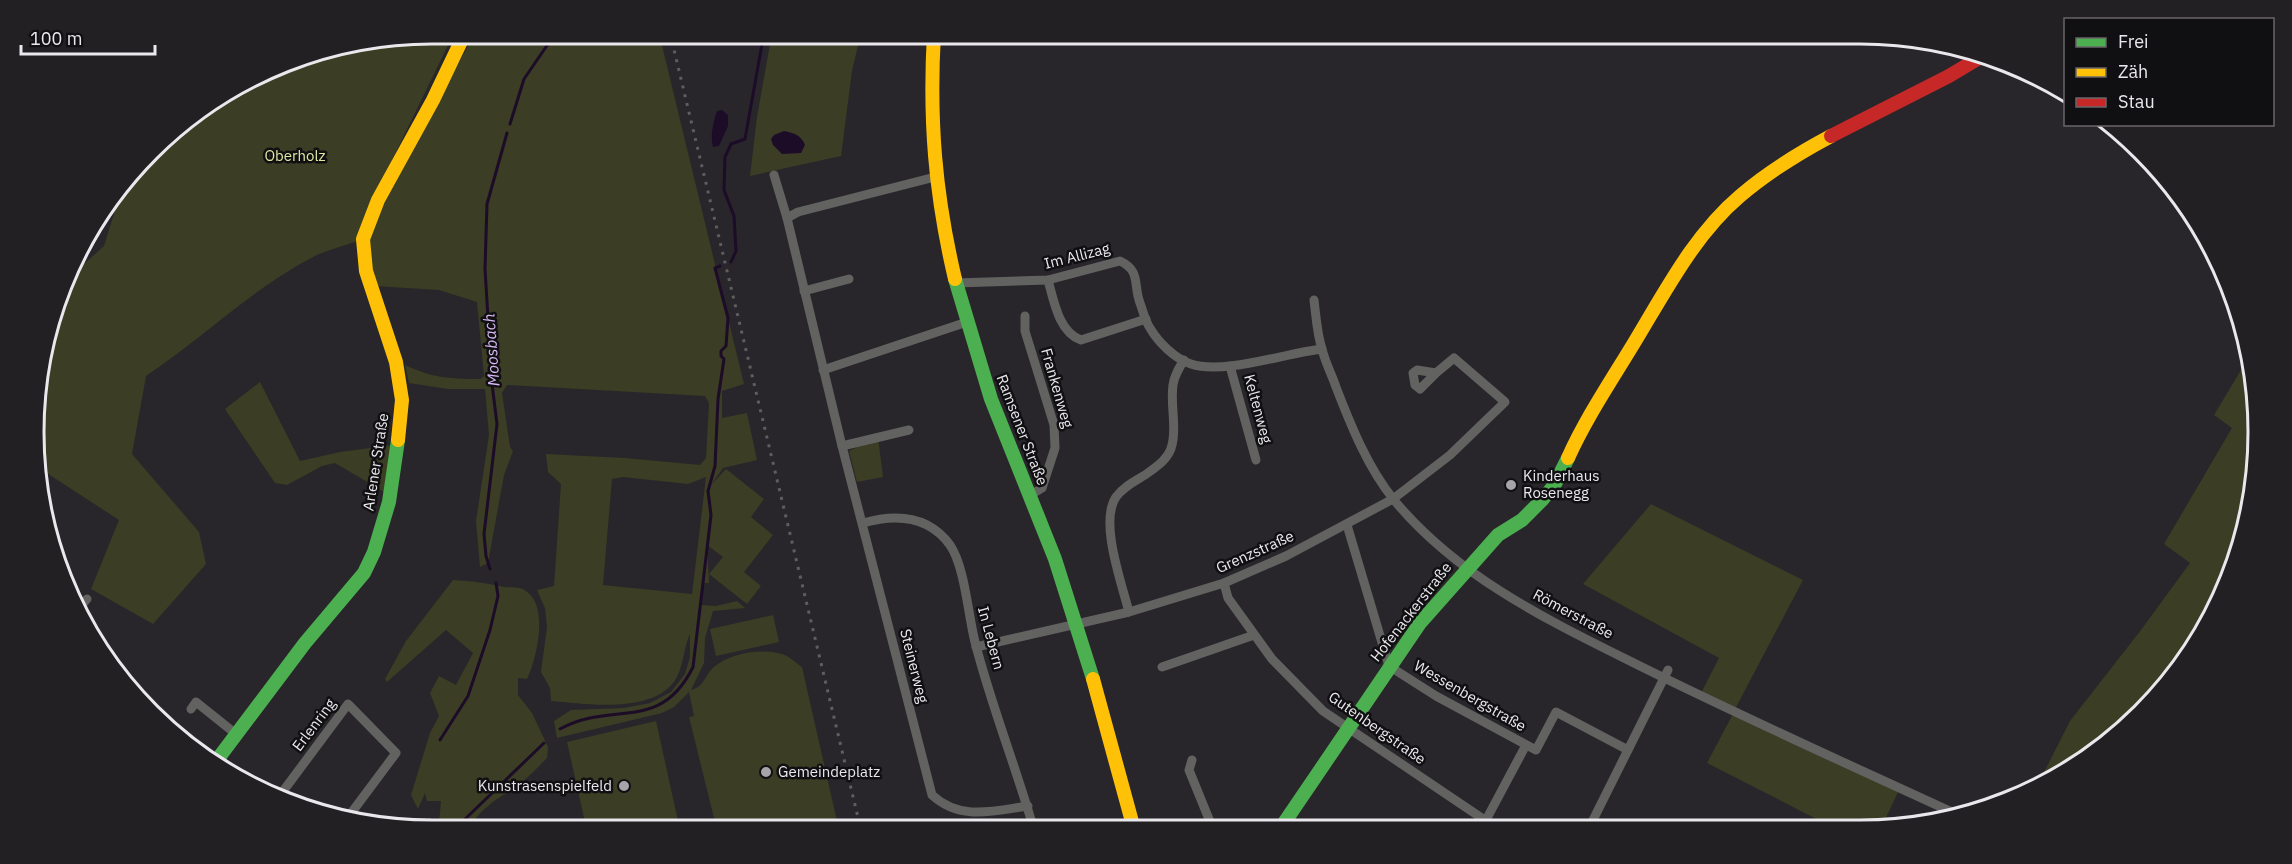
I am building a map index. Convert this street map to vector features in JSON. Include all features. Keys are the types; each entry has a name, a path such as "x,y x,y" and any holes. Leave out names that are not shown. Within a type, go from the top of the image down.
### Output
{"street":[{"name":"Arlener Straße","path":"219,757 305,643 364,573 374,552 388,502 400,430 402,400 396,362 366,271 363,239 378,200 433,100 460,44"},
{"name":"Ramsener Straße","path":"934,44 930,129 935,177 956,283 1007,440 1055,558 1131,820"},
{"name":"Hofenackerstraße","path":"1286,820 1420,623 1498,534 1514,528 1522,521 1554,485 1577,439 1670,285 1710,226 1744,191 1776,166 1800,151 1923,91 1973,61"},
{"name":"Steinerweg","path":"774,175 787,218 842,446 932,795 944,806 957,811 984,812 1028,806"},
{"path":"787,218 798,212 935,177"},
{"name":"Im Allizag","path":"956,283 1048,280 1120,261 1130,266 1135,276 1138,297 1148,324 1165,346 1191,364 1209,367 1230,366 1322,349"},
{"path":"804,291 849,279"},
{"path":"1048,280 1059,316 1072,337 1081,340 1148,324"},
{"name":"Römerstraße","path":"1314,300 1322,349 1348,417 1366,456 1393,499 1421,529 1466,569 1492,587 1556,624 1666,674 1948,810"},
{"name":"Frankenweg","path":"1025,315 1025,332 1054,424 1056,438 1042,488 1029,496"},
{"path":"823,370 967,322"},
{"name":"Grenzstraße","path":"976,647 1129,612 1224,583 1286,556 1393,499 1450,455 1506,402 1454,358 1436,373"},
{"path":"1129,612 1111,541 1110,508 1125,488 1154,469 1168,455 1174,434 1173,385 1184,360"},
{"name":"Keltenweg","path":"1230,366 1256,460"},
{"path":"842,446 909,430"},
{"name":"In Lebern","path":"863,523 882,518 902,517 927,526 949,544 959,565 976,647 1032,820"},
{"path":"1347,525 1389,666"},
{"name":"Gutenbergstraße","path":"1224,583 1228,598 1272,659 1323,711 1486,820"},
{"path":"83,603 87,599"},
{"path":"1162,667 1254,635"},
{"name":"Wessenbergstraße","path":"1389,666 1436,696 1526,745 1486,820"},
{"path":"1593,820 1666,674"},
{"path":"191,709 196,702 236,734"},
{"name":"Erlenring","path":"283,791 348,704 396,753 352,812"},
{"path":"1526,745 1536,750 1556,712 1629,750"},
{"path":"1192,760 1189,770 1209,820"}],"green space":[{"name":"Oberholz","path":"407,44 449,44 374,197 365,234 469,44 662,44 744,384 722,391 722,418 747,413 757,460 723,468 711,485 726,469 764,499 751,517 773,535 744,572 761,586 747,604 709,574 723,557 707,545 709,583 704,583 701,605 716,606 737,601 745,608 713,611 705,638 704,663 691,690 699,686 711,670 721,662 746,653 782,654 802,667 837,820 715,820 689,717 694,716 689,692 674,707 662,713 557,738 554,721 571,710 624,708 650,703 671,692 685,674 690,657 690,634 677,677 667,689 654,697 637,702 601,705 551,701 550,688 541,672 547,627 545,608 537,590 554,586 561,484 548,472 546,454 700,465 706,458 709,403 705,396 507,385 502,393 510,447 513,451 504,475 488,563 480,567 476,521 489,435 485,389 448,389 409,383 405,365 442,377 480,379 484,376 477,302 439,290 374,286 363,239 315,256 293,268 146,376 132,454 199,532 206,564 153,624 91,589 119,520 46,472 44,407 51,356 64,307 81,267 104,246 117,205 157,157 216,109 260,84 307,64 381,47","holes":["623,477 688,484 706,477 692,594 603,585 612,479"]},
{"path":"770,44 858,44 852,71 841,156 750,176 757,117"},
{"path":"2243,367 2248,407 2248,457 2241,508 2219,581 2183,648 2135,707 2097,740 2043,774 2070,721 2190,563 2164,544 2232,428 2214,415"},
{"path":"260,382 300,461 340,452 393,445 386,493 335,463 322,466 287,485 275,483 225,409"},
{"path":"878,437 883,477 857,482 849,451"},
{"path":"1651,504 1803,580 1734,711 1900,788 1885,820 1818,820 1707,763 1734,712 1700,695 1719,658 1583,584"},
{"path":"453,580 521,588 533,598 537,608 539,633 537,646 527,679 518,678 518,695 532,713 548,747 547,758 526,778 485,808 475,820 439,820 441,801 427,801 425,793 418,809 411,795 430,733 439,716 430,693 439,676 456,685 473,653 446,630 387,682 385,679 406,641"},
{"path":"773,615 779,642 716,656 710,629"},
{"name":"Kunstrasenspielfeld","path":"656,721 678,820 585,820 567,742"}],"shaded area":[{"path":"722,110 728,115 728,126 719,146 713,147 714,120 717,111"},
{"path":"784,131 801,139 805,145 801,153 782,154 773,145 771,139 774,135"}],"waterway":[{"name":"Moosbach","path":"510,124 524,79 548,44"},
{"path":"731,262 736,251 734,216 724,190 725,157 731,144 745,139 762,44"},
{"name":"Moosbach","path":"490,569 484,534 497,424 492,384 485,269 487,204 507,133"},
{"path":"560,729 598,716 650,708 665,701 680,688 693,667 711,515 708,491 715,466 718,399 724,359 721,351 726,346 728,318 715,268 720,266"},
{"name":"Moosbach","path":"440,740 468,696 490,630 498,596 496,583"},
{"path":"464,820 544,743"}],"railway":[{"path":"673,44 859,820"}],"traffic: fast":[{"path":"955,279 991,399 1055,559 1093,679"},
{"path":"219,757 305,643 364,573 374,552 389,502 398,440"},
{"path":"1286,820 1420,623 1498,535 1522,520 1543,499 1555,484 1568,458"}],"traffic: slow":[{"path":"398,440 402,400 396,362 366,271 363,239 378,200 433,100 460,44"},
{"path":"934,44 932,96 935,157 938,187 955,279"},
{"path":"1568,458 1591,414 1669,284 1708,228 1740,196 1762,179 1831,136"},
{"path":"1093,679 1132,820"}],"traffic: jam":[{"path":"1831,136 1974,61"}],"place":[{"name":"Kinderhaus Rosenegg","path":"1511,485"},
{"name":"Gemeindeplatz","path":"766,772"},
{"name":"Kunstrasenspielfeld","path":"624,786"}]}
